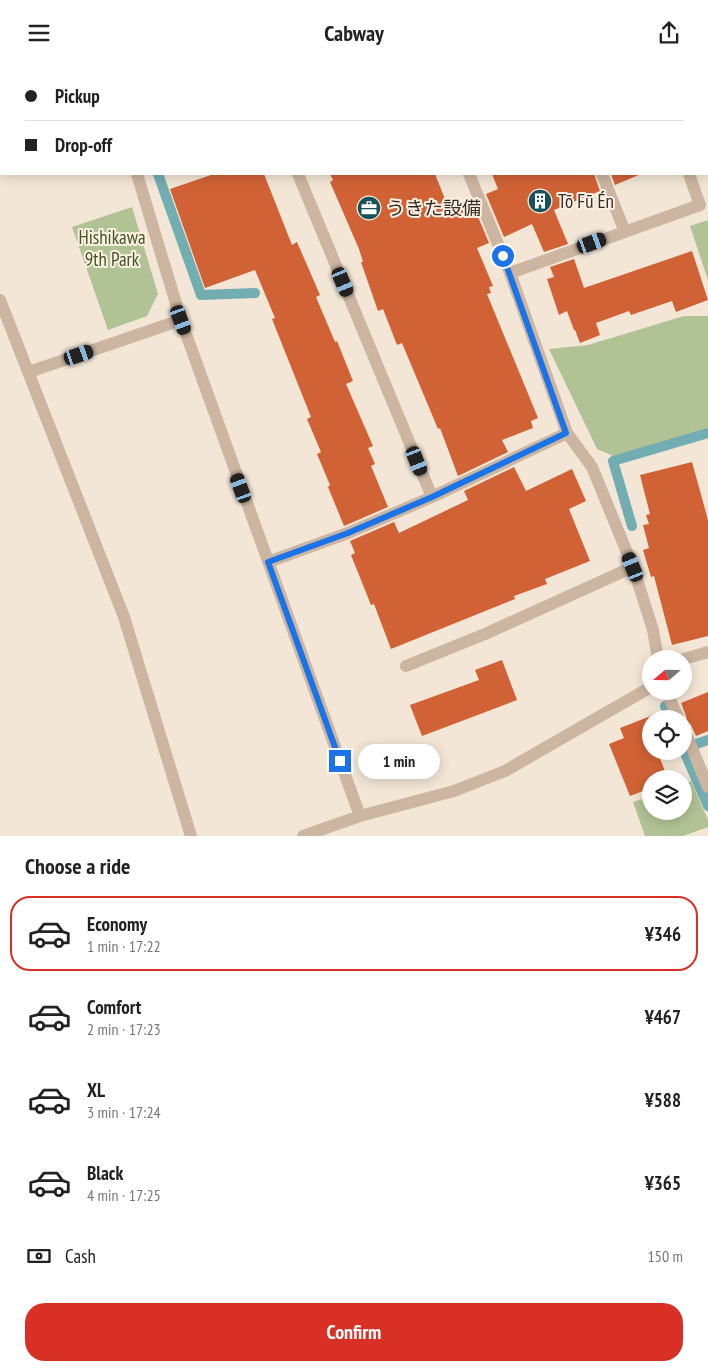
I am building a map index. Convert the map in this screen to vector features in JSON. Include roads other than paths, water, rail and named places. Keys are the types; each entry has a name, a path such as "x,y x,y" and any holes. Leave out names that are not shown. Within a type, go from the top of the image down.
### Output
{"street":[{"path":"136,175 181,320 360,816"},
{"path":"298,175 432,497"},
{"path":"469,175 510,273 566,433 592,467 633,567 653,630 656,650"},
{"path":"602,175 625,232"},
{"path":"510,273 700,205 689,175"},
{"path":"0,300 124,617 191,836"},
{"path":"28,372 181,320"},
{"path":"268,562 348,533 432,497 566,433"},
{"path":"406,666 485,634 633,567"},
{"path":"692,657 708,652"},
{"path":"303,836 360,816 454,791 505,771 642,692"},
{"path":"692,750 708,787"}],"waterway":[{"path":"158,175 201,295 255,293"},
{"path":"632,526 613,461 708,433"},
{"path":"665,706 667,710"},
{"path":"692,746 708,740"},
{"path":"688,760 708,806"}],"place":[{"name":"Tō Fū Én","path":"540,201"},
{"name":"うきた設備","path":"369,208"}],"park label":[{"name":"Hishikawa 9th Park","path":"112,248"}]}
